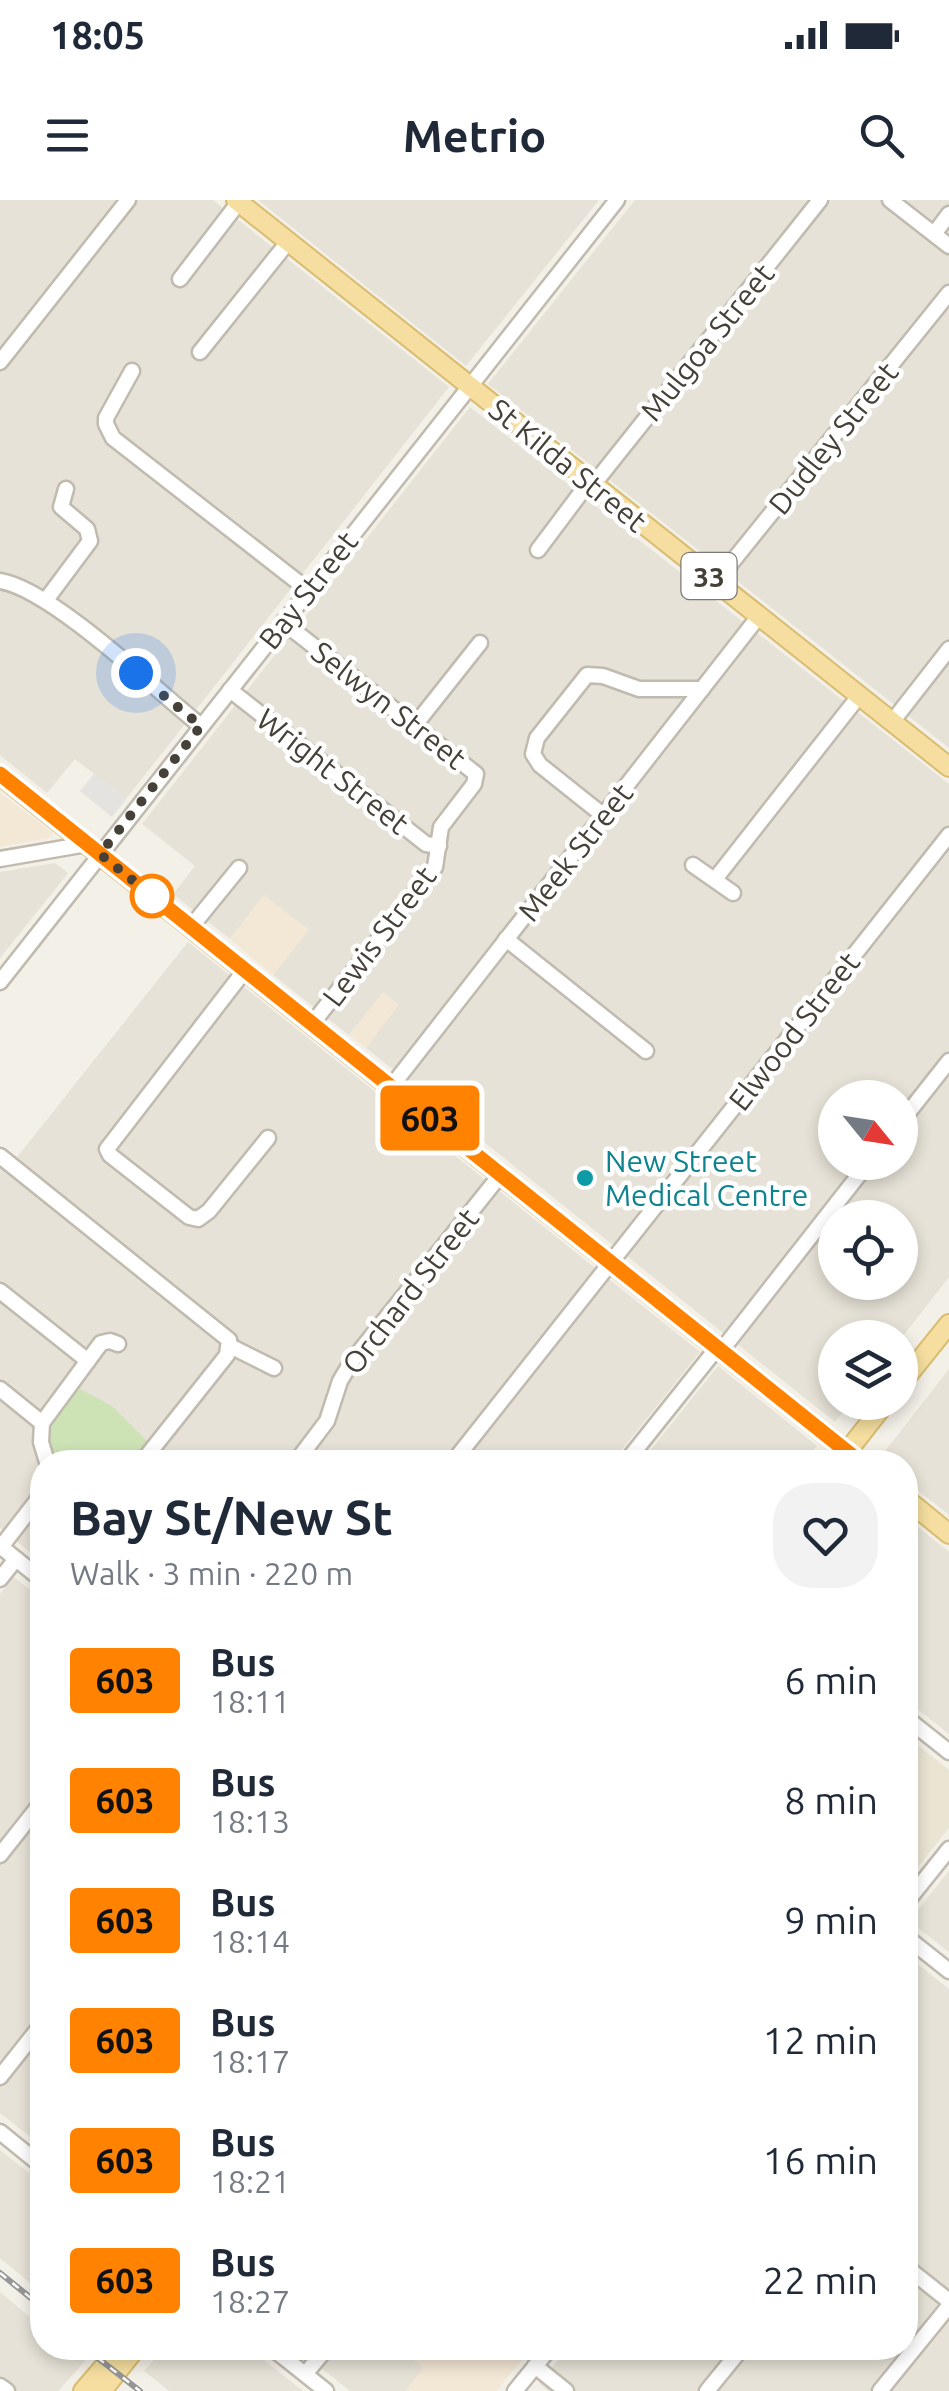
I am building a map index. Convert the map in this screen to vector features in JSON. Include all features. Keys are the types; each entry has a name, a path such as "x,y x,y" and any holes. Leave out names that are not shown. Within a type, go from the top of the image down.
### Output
{"main road":[{"name":"St Kilda Street","path":"237,201 949,766"},
{"path":"0,774 612,1263 838,1450"},
{"path":"918,1363 949,1324"},
{"path":"855,1450 874,1420"},
{"path":"918,1509 949,1534"},
{"path":"83,2391 110,2360"},
{"path":"102,2391 127,2360"}],"street":[{"path":"0,362 128,200"},
{"name":"Mulgoa Street","path":"538,550 820,200"},
{"path":"890,200 949,246"},
{"path":"180,278 237,201"},
{"name":"Bay Street","path":"0,982 94,849 230,690 610,202"},
{"path":"934,234 949,214"},
{"path":"200,352 288,242"},
{"name":"Dudley Street","path":"716,582 949,293"},
{"path":"132,371 106,418 114,438 308,590"},
{"path":"46,600 90,541 87,529 61,507 66,489"},
{"path":"0,581 13,583 46,600 201,726"},
{"name":"Meek Street","path":"391,1087 759,616"},
{"name":"Selwyn Street","path":"283,622 476,774 474,784 441,827 439,846"},
{"path":"415,725 480,644"},
{"path":"892,722 949,648"},
{"path":"604,816 540,765 533,754 537,738 587,675 603,676 640,689 702,689"},
{"name":"Wright Street","path":"230,690 426,844 439,846"},
{"path":"716,878 859,696"},
{"path":"46,852 66,827"},
{"name":"Elwood Street","path":"462,1450 949,835"},
{"name":"Lewis Street","path":"312,1024 435,867 439,846"},
{"path":"0,859 94,849"},
{"path":"694,865 733,893"},
{"path":"191,927 239,868"},
{"path":"506,939 646,1051"},
{"path":"245,970 108,1143 110,1155 189,1217 198,1219 210,1211 268,1138"},
{"path":"918,1100 949,1061"},
{"path":"0,1156 224,1336 230,1346 274,1368"},
{"name":"Orchard Street","path":"305,1450 327,1421 340,1381 352,1361 501,1174"},
{"path":"636,1450 855,1180"},
{"path":"0,1291 88,1361"},
{"path":"43,1450 42,1423 105,1341 118,1344"},
{"path":"151,1450 230,1346"},
{"path":"0,1389 42,1423"},
{"path":"0,1579 6,1551 30,1513"},
{"path":"6,1551 30,1521"},
{"path":"6,1551 30,1570"},
{"path":"918,1727 949,1752"},
{"path":"0,1854 30,1817"},
{"path":"918,1888 949,1849"},
{"path":"918,1946 949,1971"},
{"path":"0,2076 30,2039"},
{"path":"0,2132 30,2156"},
{"path":"918,2277 949,2303 918,2343"},
{"path":"287,2360 326,2391"},
{"path":"305,2374 317,2360"},
{"path":"515,2391 540,2360"},
{"path":"707,2391 732,2360"},
{"path":"880,2391 904,2360"},
{"path":"535,2366 566,2391"},
{"path":"0,2386 7,2391"}],"shaded area":[{"path":"0,200 213,200 449,387 126,799 75,759 47,793 0,755"},
{"path":"258,200 599,200 466,366"},
{"path":"635,200 949,200 949,748 488,384"},
{"path":"470,407 949,784 949,1277 916,1320 818,1320 818,1408 366,1048 398,1005 383,993 349,1035 273,975 308,930 264,895 230,939 173,894 195,866 142,824"},
{"path":"94,774 126,799 112,817 80,791"},
{"path":"0,793 53,833 49,838 0,847"},
{"path":"55,863 68,873 0,958 0,872"},
{"path":"264,895 309,930 273,975 230,939"},
{"path":"188,942 700,1352 622,1450 30,1450 30,1552 0,1528 0,1167 6,1171"},
{"path":"383,992 399,1005 366,1048 349,1035"},
{"path":"718,1366 817,1446 814,1450 651,1450"},
{"path":"949,1369 949,1515 918,1490 918,1450 886,1450 909,1420 918,1420 918,1409"},
{"path":"918,1527 949,1552 949,1734 918,1709"},
{"path":"14,1577 30,1590 30,2137 0,2113 0,1594"},
{"path":"918,1745 949,1770 949,1828 918,1867"},
{"path":"949,1871 949,1952 918,1928 918,1910"},
{"path":"918,1964 949,1989 949,2391 548,2391 539,2383 558,2360 918,2360"},
{"path":"0,2150 30,2174 30,2283 0,2258"},
{"path":"0,2292 30,2317 30,2360 85,2361 58,2391 0,2391"},
{"path":"154,2360 264,2360 303,2391 169,2391 144,2371"},
{"path":"311,2360 414,2360 424,2368 405,2391 350,2391"},
{"path":"413,2360 522,2360 496,2391 405,2391 423,2368"}],"green space":[{"path":"75,1386 112,1406 149,1443 144,1450 51,1450 50,1429"}],"railway":[{"path":"0,2273 30,2297"},
{"path":"100,2360 140,2391"}],"bus line":[{"name":"603","path":"0,774 845,1450"}],"place":[{"name":"New Street Medical Centre","path":"585,1178"}],"route":[{"path":"136,673 201,726 100,854 152,896"}]}
